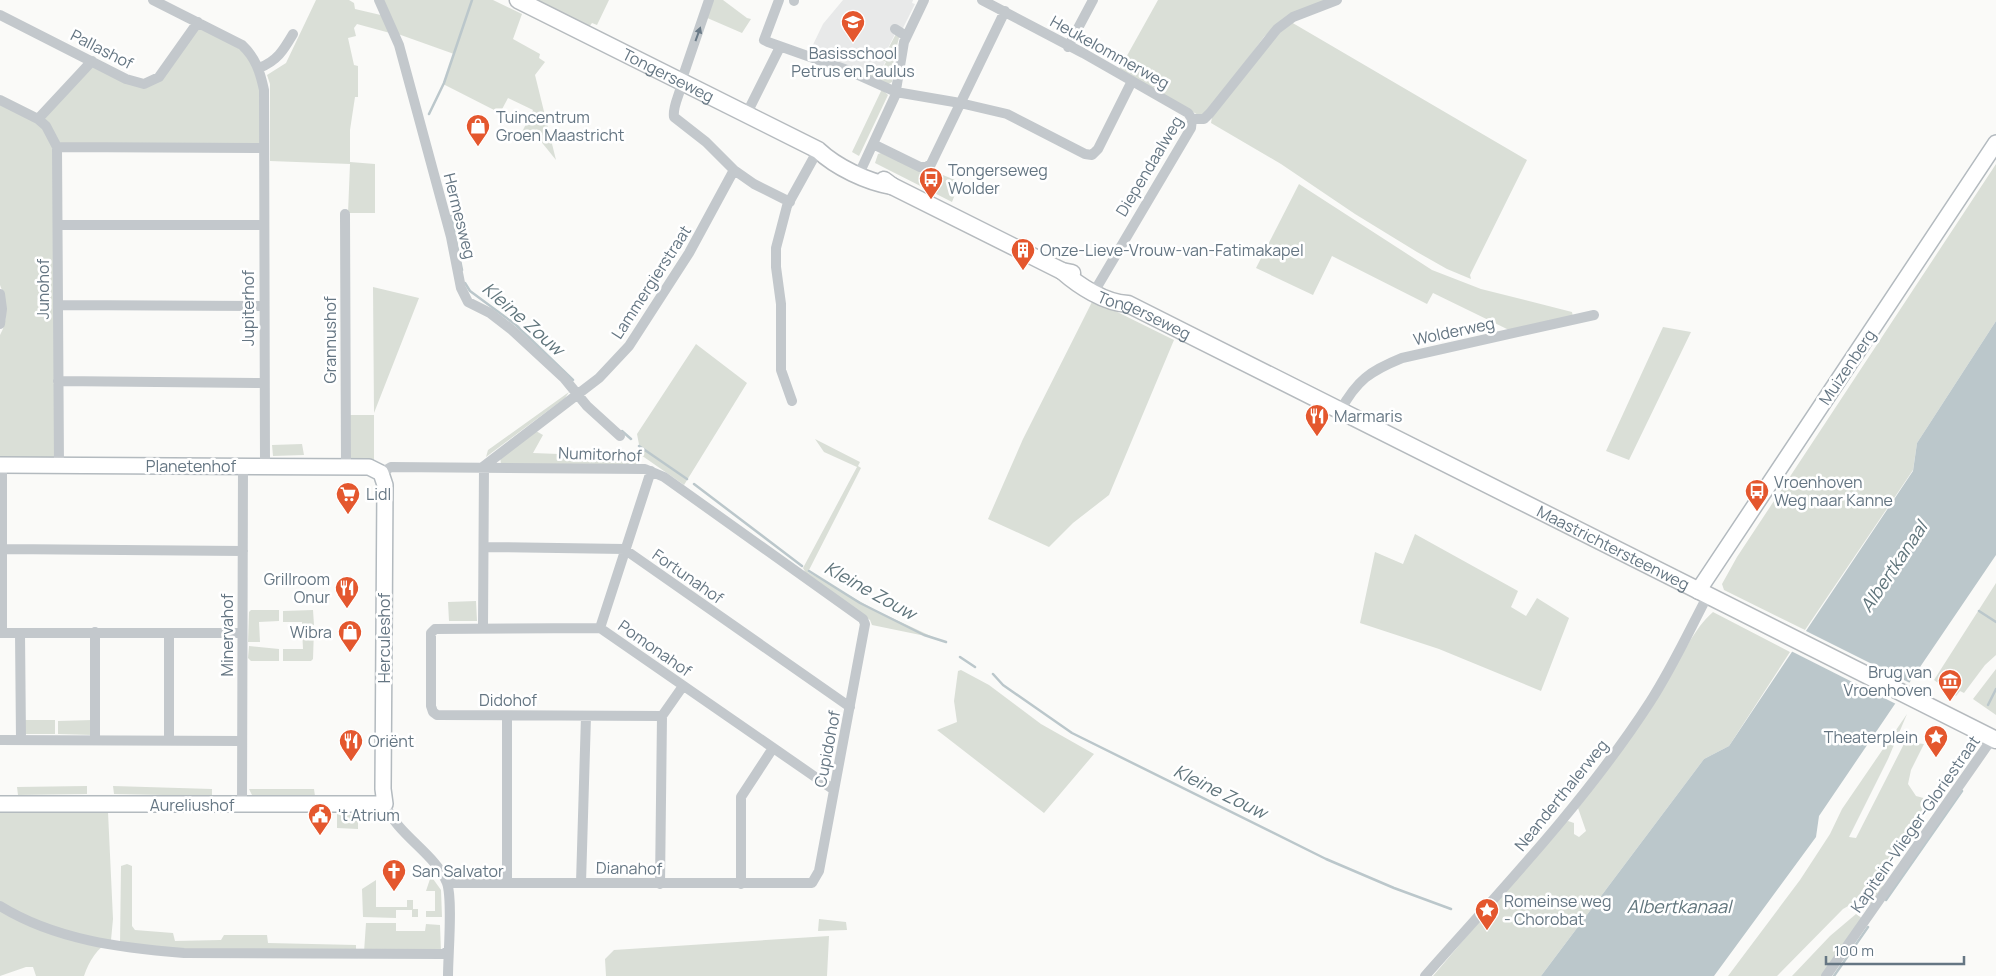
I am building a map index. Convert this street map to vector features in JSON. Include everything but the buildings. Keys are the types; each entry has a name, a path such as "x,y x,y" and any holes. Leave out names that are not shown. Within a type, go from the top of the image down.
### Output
{"main road":[{"name":"Tongerseweg","path":"518,0 682,84 818,150 830,152 861,171 882,178 892,186 1062,271 1080,275 1096,288 1123,297 1128,304 1228,355"},
{"name":"Maastrichtersteenweg","path":"1228,355 1995,739"}],"street":[{"path":"153,0 242,45 250,53 259,68 273,62 282,52 293,34"},
{"name":"Hermesweg","path":"379,0 399,45 447,220 461,288 468,302 490,312 507,325 549,363 587,406 620,436"},
{"path":"708,0 674,111 675,120 706,142 734,170 754,184 790,202"},
{"path":"779,0 764,40 848,70 896,92 960,103 1007,114 1088,155 1098,149 1132,81"},
{"path":"861,171 896,92 906,36 924,0"},
{"name":"Heukelommerweg","path":"982,0 1132,81 1188,113 1192,119"},
{"path":"1068,47 1094,0"},
{"name":"Diependaalweg","path":"1096,288 1191,128 1192,119 1204,120 1277,29 1293,17 1337,0"},
{"path":"873,144 920,167 926,168 931,164 1004,11"},
{"name":"Pallashof","path":"0,15 135,83 144,84 159,77 198,22"},
{"path":"895,29 906,36"},
{"path":"746,115 775,45"},
{"path":"0,100 38,119 92,61"},
{"name":"Jupiterhof","path":"259,68 264,90 263,306 265,467"},
{"name":"Junohof","path":"38,119 46,126 57,147 58,466"},
{"name":"Muizenberg","path":"1703,593 1996,143"},
{"path":"57,147 263,148"},
{"path":"792,401 781,370 781,304 776,257 781,222 818,150"},
{"name":"Lammergierstraat","path":"484,466 577,394 611,365 648,320 699,236 734,170"},
{"name":"Grannushof","path":"345,214 346,466"},
{"path":"58,225 263,225"},
{"path":"0,294 2,304 0,324"},
{"path":"58,305 263,306"},
{"name":"Wolderweg","path":"1340,411 1352,389 1377,368 1402,358 1594,315"},
{"path":"58,381 264,383"},
{"path":"1,465 3,549 1,633 242,633"},
{"name":"Planetenhof","path":"1,465 346,466 372,467 381,473"},
{"name":"Minervahof","path":"242,805 243,466"},
{"path":"483,628 484,466"},
{"name":"Numitorhof","path":"381,473 391,467 484,466 639,468 650,471 664,477 862,619"},
{"path":"600,628 650,471"},
{"name":"Herculeshof","path":"381,473 385,485 382,789 385,804"},
{"path":"484,547 624,549"},
{"path":"3,549 243,551"},
{"name":"Fortunahof","path":"624,549 850,707"},
{"name":"Neanderthalerweg","path":"1425,976 1576,804 1651,700 1697,617 1703,593"},
{"name":"Cupidohof","path":"812,883 819,871 866,628 862,619"},
{"name":"Pomonahof","path":"431,633 435,629 600,628 834,790"},
{"path":"95,632 95,740"},
{"path":"20,633 21,740"},
{"path":"169,633 169,741"},
{"name":"Didohof","path":"431,633 433,712 437,715 662,716"},
{"path":"660,884 662,716 683,686"},
{"path":"507,716 507,883"},
{"path":"581,882 586,716"},
{"name":"Kapitein-Vlieger-Gloriestraat","path":"1826,976 1987,746 1995,739"},
{"path":"0,740 242,741"},
{"path":"741,884 741,797 773,748"},
{"name":"Aureliushof","path":"0,804 385,804"},
{"path":"385,804 390,814 435,866 446,883 449,899 448,976"},
{"name":"Dianahof","path":"446,883 812,883"},
{"path":"0,906 27,921 69,936 149,950 190,953 395,955 443,954 448,952"}],"shaded area":[{"path":"316,0 349,0 354,3 355,9 385,16 390,33 357,24 354,28 356,36 348,38 354,65 358,66 358,97 355,97 350,130 350,162 375,164 375,213 348,213 350,164 270,161 270,84 267,75 286,63"},
{"path":"382,0 493,0 522,14 513,39 540,54 539,58 545,62 535,75 556,160 539,139 522,132 533,110 508,98 500,113 443,84 454,54 398,34"},
{"path":"537,0 609,0 597,25 592,23 589,27"},
{"path":"711,0 723,0 751,19 742,33 705,17"},
{"name":"Basisschool Petrus en Paulus","path":"843,0 913,0 912,3 915,4 900,34 896,32 882,60 885,62 880,73 865,69 863,73 809,53 823,24"},
{"path":"1158,0 1325,0 1275,27 1264,37 1210,109 1200,116 1119,70"},
{"path":"1291,22 1527,160 1470,275 1471,279 1447,269 1417,252 1355,214 1281,164 1211,123 1212,117 1275,34"},
{"path":"199,25 250,55 261,91 260,146 59,144 42,118 93,63 147,87"},
{"path":"897,32 900,34 894,57 892,82 887,85 863,74 865,70 880,73 886,62 882,60"},
{"path":"882,89 888,95 859,156 852,152"},
{"path":"0,103 45,126 54,142 55,459 0,458 0,335 5,323 6,310 0,285"},
{"path":"881,153 921,172 933,171 960,182 952,202 875,163 878,154"},
{"path":"1996,164 1996,321 1917,443 1913,470 1805,630 1724,590 1722,584 1737,557"},
{"path":"1299,184 1432,270 1481,289 1572,312 1573,317 1509,330 1433,293 1427,304 1332,256 1313,295 1256,268"},
{"path":"373,287 419,298 374,413"},
{"path":"1093,300 1174,340 1109,495 1073,523 1049,547 988,519 1023,439"},
{"path":"1663,327 1691,332 1629,460 1606,451"},
{"path":"696,344 747,383 684,485 641,455 637,434"},
{"path":"569,392 565,398 486,457 488,450"},
{"path":"349,415 374,415 374,461 349,461"},
{"path":"536,431 543,435 533,453 636,457 637,467 501,464 500,457"},
{"path":"815,439 860,462 858,466 861,468 808,572 875,610 935,638 872,625 870,620 807,575 803,568 857,467 824,452"},
{"path":"302,444 304,455 273,456 272,445"},
{"path":"1415,534 1518,591 1511,607 1526,616 1537,598 1569,618 1541,691 1439,649 1360,623 1375,552 1403,564"},
{"path":"1996,583 1996,655 1985,665 1964,693 1960,691 1956,696 1934,680"},
{"path":"476,601 477,621 449,621 448,602"},
{"path":"251,610 279,610 279,621 259,622 260,642 248,642 249,612"},
{"path":"313,610 314,625 302,625 302,622 283,622 283,611"},
{"path":"1713,612 1790,652 1729,746 1704,759 1541,976 1433,976 1563,823 1568,821 1574,823 1574,834 1579,837 1586,831 1578,808 1645,714 1693,635"},
{"path":"302,629 314,629 313,659 311,661 283,661 283,649 303,649"},
{"path":"249,646 279,649 279,661 251,661 248,658"},
{"path":"1996,669 1996,715 1973,699"},
{"path":"961,670 989,685 1041,724 1094,754 1044,813 937,730 957,722 954,701 958,671"},
{"path":"1907,714 1888,759 1849,837 1856,838 1908,736 1915,743 1924,744 1911,770 1908,784 1916,796 1931,800 1876,881 1884,887 1871,904 1850,905 1843,909 1777,976 1728,976 1800,880 1830,834 1842,809"},
{"path":"21,720 55,720 55,734 22,734"},
{"path":"92,720 92,735 58,734 58,721"},
{"path":"87,786 87,794 18,795 17,787"},
{"path":"113,786 212,789 212,796 114,794"},
{"path":"249,789 314,789 315,796 252,795"},
{"path":"108,812 113,919 111,940 94,955 84,976 36,976 33,967 26,967 0,976 0,813"},
{"path":"337,814 358,815 358,829 337,828"},
{"path":"127,864 132,866 132,926 135,930 173,933 175,941 221,940 224,935 267,935 268,943 356,945 356,952 188,951 120,945 121,866"},
{"path":"431,876 441,890 442,917 426,917 426,911 435,911 435,891 426,891"},
{"path":"376,880 376,907 407,907 407,900 413,900 413,909 418,909 418,917 412,917 412,910 396,910 396,918 363,917 362,889"},
{"path":"1856,914 1863,919 1823,976 1792,976 1830,936"},
{"path":"819,919 846,922 847,930 818,931"},
{"path":"366,923 396,923 396,931 425,931 426,924 440,925 441,952 364,952"},
{"path":"829,936 827,976 606,976 605,959 614,950"}],"water":[{"name":"Albertkanaal","path":"1996,321 1996,555 1819,816 1816,837 1714,976 1541,976 1704,759 1729,746 1913,471 1917,443"}],"pier":[{"path":"1802,629 1912,684 1898,705 1789,650"}],"waterway":[{"name":"Kleine Zouw","path":"429,114 444,83 472,0"},
{"name":"Kleine Zouw","path":"451,216 462,270"},
{"name":"Kleine Zouw","path":"465,283 470,291 516,325 573,380"},
{"path":"1787,470 1874,339"},
{"name":"Kleine Zouw","path":"622,431 631,439"},
{"name":"Kleine Zouw","path":"639,446 687,479"},
{"name":"Kleine Zouw","path":"694,484 802,566"},
{"name":"Kleine Zouw","path":"809,571 860,603 924,635 946,642"},
{"path":"1979,611 1996,622"},
{"name":"Kleine Zouw","path":"960,657 975,667"},
{"name":"Kleine Zouw","path":"993,674 1003,685 1072,733 1326,859 1394,888 1451,909"},
{"path":"1988,705 1996,689"},
{"path":"1886,900 1962,791"},
{"path":"1834,976 1868,927"}],"place":[{"name":"Basisschool Petrus en Paulus","path":"853,43"},
{"name":"Tuincentrum Groen Maastricht","path":"478,147"},
{"name":"Tongerseweg Wolder","path":"931,200"},
{"name":"Onze-Lieve-Vrouw-van-Fatimakapel","path":"1023,271"},
{"name":"Marmaris","path":"1317,437"},
{"name":"Vroenhoven Weg naar Kanne","path":"1757,512"},
{"name":"Lidl","path":"348,515"},
{"name":"Grillroom Onur","path":"347,609"},
{"name":"Wibra","path":"350,653"},
{"name":"Brug van Vroenhoven","path":"1950,702"},
{"name":"Theaterplein","path":"1936,758"},
{"name":"Oriënt","path":"351,762"},
{"name":"'t Atrium","path":"320,836"},
{"name":"San Salvator","path":"394,892"},
{"name":"Romeinse weg - Chorobat","path":"1487,931"}]}
